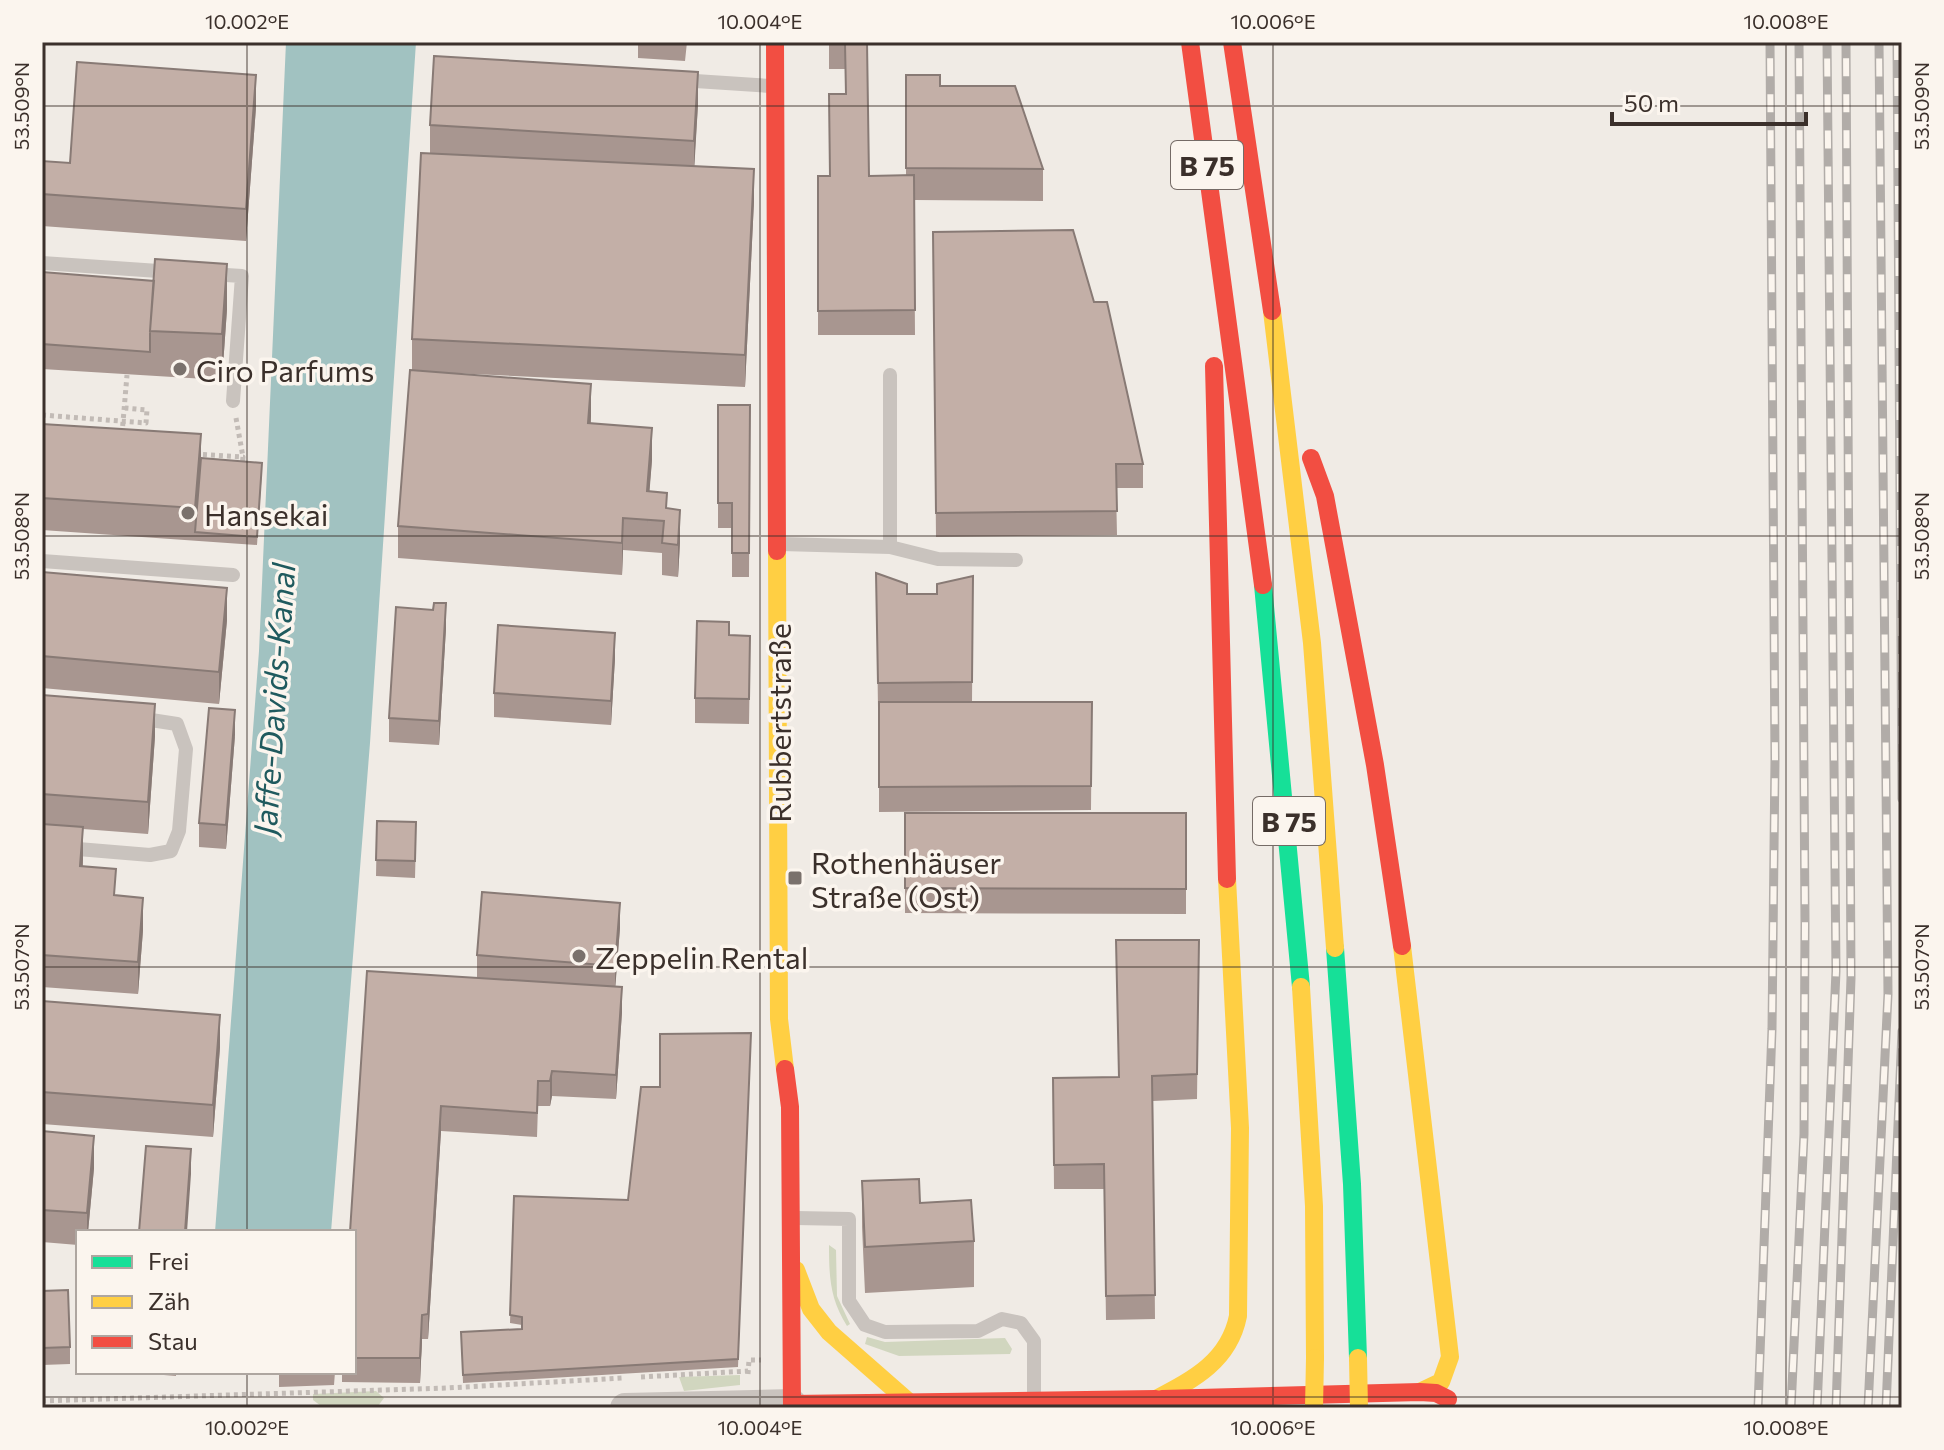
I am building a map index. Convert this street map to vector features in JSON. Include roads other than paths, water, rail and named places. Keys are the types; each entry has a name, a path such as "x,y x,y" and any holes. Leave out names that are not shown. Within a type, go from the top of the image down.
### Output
{"main road":[{"name":"Rubbertstraße","path":"775,42 779,1019 790,1107 792,1406"},
{"name":"B 75","path":"1190,42 1250,457 1293,867 1308,1071 1316,1290 1314,1408"},
{"name":"B 75","path":"1232,42 1280,368 1314,673 1352,1184 1359,1408"},
{"name":"B 75","path":"1162,1404 1218,1359 1232,1341 1238,1316 1240,1128 1224,811 1214,426 1214,350 1224,288"},
{"path":"1280,368 1325,496 1399,916 1450,1347 1446,1375 1438,1384 1420,1392"},
{"path":"792,1259 811,1309 829,1332 910,1405"},
{"path":"792,1406 1034,1401 1162,1404 1420,1392 1436,1393 1456,1408"}],"street":[{"path":"625,1408 792,1406"}],"lane":[{"path":"663,79 776,86"},
{"path":"42,263 242,276 233,401"},
{"path":"890,375 890,547"},
{"path":"777,544 890,547 929,559 1016,560"},
{"path":"42,561 233,575"},
{"path":"42,846 150,855 171,851 179,831 186,749 177,724 128,717"},
{"path":"792,1218 849,1219 849,1301 865,1325 885,1332 978,1331 1002,1319 1021,1323 1034,1341 1034,1401"}],"water":[{"name":"Jaffe-Davids-Kanal","path":"286,42 416,42 370,743 331,1230 215,1230 259,651"}],"railway":[{"path":"1758,1408 1772,1029 1775,759 1770,42"},
{"path":"1791,1408 1804,1134 1799,42"},
{"path":"1817,1408 1836,971 1827,42"},
{"path":"1836,1408 1851,978 1846,42"},
{"path":"1868,1408 1888,994 1879,42"},
{"path":"1897,42 1902,799"},
{"path":"1886,1408 1902,1031"}],"place":[{"name":"Ciro Parfums","path":"180,369"},
{"name":"Hansekai","path":"188,513"},
{"name":"Rothenhäuser Straße (Ost)","path":"795,878"},
{"name":"Zeppelin Rental","path":"579,956"}]}
